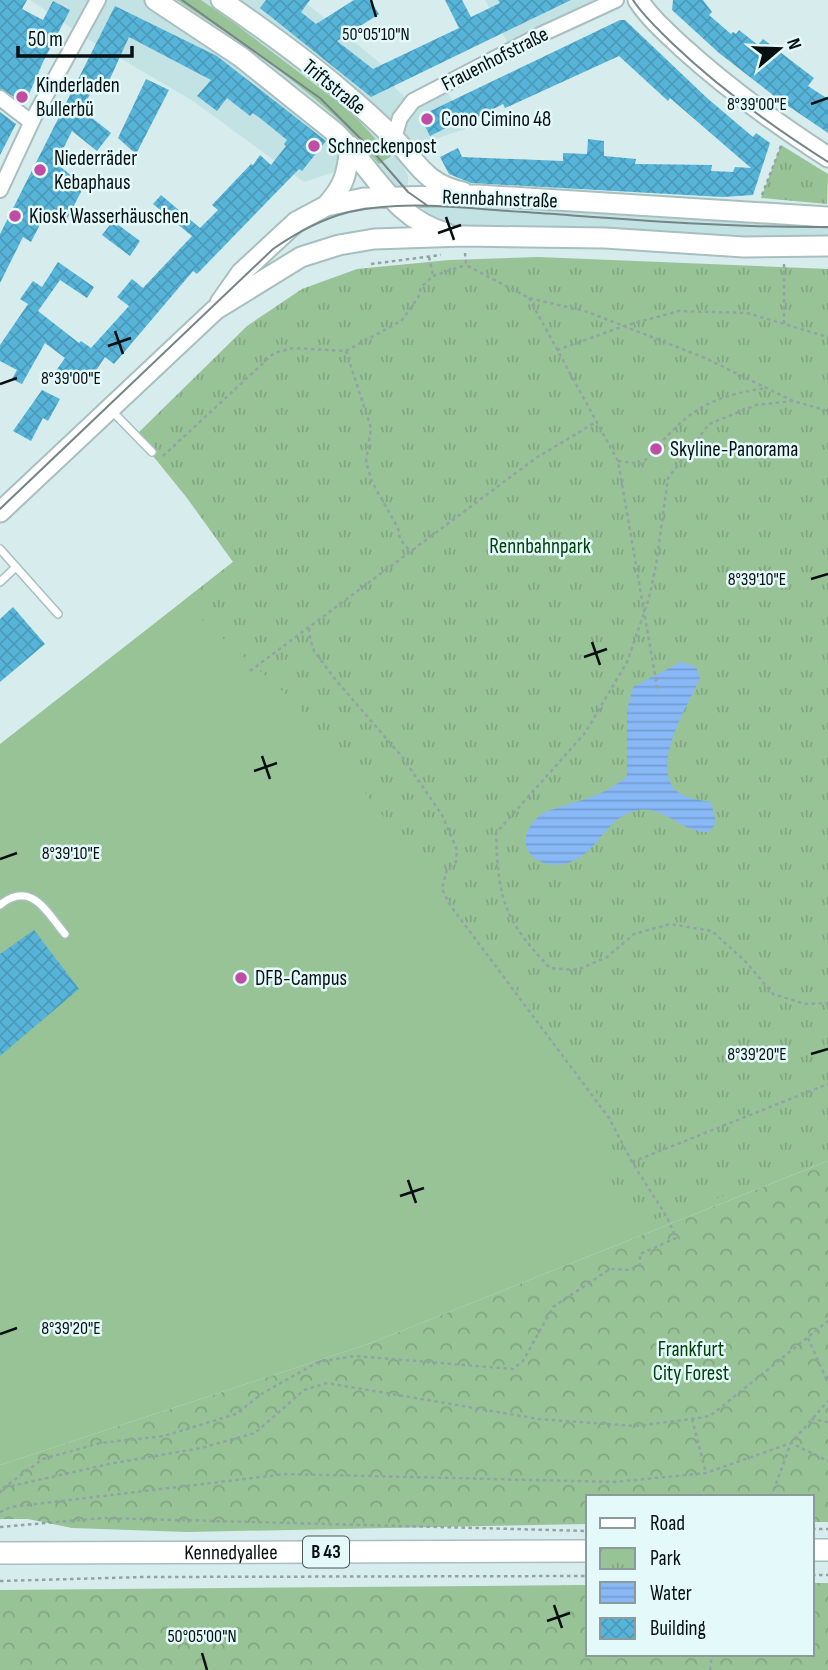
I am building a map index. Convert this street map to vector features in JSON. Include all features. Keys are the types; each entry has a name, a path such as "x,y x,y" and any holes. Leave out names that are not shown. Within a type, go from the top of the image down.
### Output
{"main road":[{"name":"Triftstraße","path":"155,0 241,57 350,146 388,196 410,216 460,248"},
{"name":"Triftstraße","path":"221,0 243,6 394,138 411,160 433,180 448,189 478,195"},
{"path":"638,0 657,23 700,63 777,124 828,157"},
{"path":"326,206 340,190 347,174 350,146"},
{"path":"374,239 404,226 410,216 418,196 411,160"},
{"name":"Rennbahnstraße","path":"215,310 240,273 296,222 326,206 364,198 478,195 827,216"},
{"name":"Rennbahnstraße","path":"0,512 215,310 301,257 339,244 374,239 460,248 605,238 744,247 828,246"},
{"name":"Kennedyallee","path":"0,1553 586,1551"}],"street":[{"path":"0,190 31,122 98,0"},
{"name":"Frauenhofstraße","path":"394,138 400,118 413,101 542,34 617,0"},
{"path":"0,98 31,122"}],"lane":[{"path":"109,409 152,452"},
{"path":"0,549 58,614"},
{"path":"0,582 16,567"},
{"path":"0,905 9,898 21,895 31,897 65,934"}],"path":[{"path":"760,201 781,145"},
{"path":"460,248 466,265 529,298 588,312 705,358 793,401 828,411"},
{"path":"371,264 449,254"},
{"path":"429,257 433,276"},
{"path":"784,257 784,324"},
{"path":"163,456 274,353 293,348 346,351 401,321 418,298 421,287 433,276 466,265"},
{"path":"529,298 618,461 658,692"},
{"path":"557,350 624,326 679,311 747,313 828,337"},
{"path":"346,351 371,428 366,461 372,482 398,528 400,539 410,551"},
{"path":"618,461 642,464 674,427 700,407 730,393 766,388"},
{"path":"793,401 756,405 709,424 668,478 656,565 627,662 585,733 496,834 497,866 503,902 522,938 550,968 577,971 607,957 634,934 670,924 712,931 746,962 772,994 804,1004 828,1003"},
{"path":"250,671 536,458 596,422"},
{"path":"0,1493 43,1459 100,1443 163,1436 236,1414 263,1393 317,1362 355,1356 513,1369 523,1361 553,1307 610,1269 629,1270 640,1265 640,1254 676,1238 667,1217 632,1162 609,1118 450,905 442,889 447,869 456,862 457,849 442,815 403,758 314,651 310,626"},
{"path":"632,1162 828,1084"},
{"path":"3,1488 109,1464 201,1448 255,1433 304,1390 327,1383 538,1419 635,1426 710,1416 828,1321"},
{"path":"808,1338 828,1383"},
{"path":"772,1495 791,1443 828,1401"},
{"path":"692,1419 706,1473"},
{"path":"811,1419 828,1422"},
{"path":"0,1512 11,1507 286,1474 615,1482 706,1473 791,1443 828,1461"},
{"path":"0,1527 103,1518 586,1531"},
{"path":"0,1581 144,1577 586,1576"}],"shaded area":[{"path":"30,0 302,0 385,67 395,88 414,106 447,90 465,129 396,152 408,176 408,192 395,191 371,160 304,182 193,101 96,44"},
{"path":"485,0 600,0 508,43"},
{"path":"425,198 828,223 828,239 784,241 467,228 450,226 423,214"}],"green space":[{"path":"177,0 201,0 234,23 350,111 391,156 379,164 343,124 300,87"},
{"path":"781,145 828,174 827,204 761,198"},
{"name":"Rennbahnpark","path":"538,257 828,269 828,1160 630,1228 605,1170 615,1117 296,703 182,602 233,562 187,498 136,435 247,326 302,289 357,269 449,260"},
{"name":"DFB-Campus","path":"233,562 828,1020 828,1161 371,1343 0,1465 0,744"},
{"name":"Frankfurt City Forest","path":"828,1161 828,1522 814,1522 814,1495 586,1495 586,1524 187,1532 72,1528 28,1519 0,1519 0,1465 371,1343"},
{"path":"814,1583 828,1583 828,1670 0,1670 0,1590 586,1585 586,1656 814,1656"}],"water":[{"path":"681,662 696,667 700,678 670,746 668,774 675,790 690,798 711,802 716,823 709,832 700,831 657,812 639,810 628,813 612,824 586,853 577,859 552,865 532,856 527,848 526,838 530,827 540,815 604,792 627,776 627,710 633,687"}],"building":[{"path":"0,0 27,0 22,9 43,20 53,1 70,10 25,103 0,89"},
{"path":"266,0 310,0 301,12 316,24 354,0 370,0 379,14 337,41 373,69 459,28 445,0 462,0 471,17 500,3 498,0 571,0 371,97 260,8"},
{"path":"673,0 703,0 712,12 709,15 731,34 736,34 739,30 758,45 763,39 814,78 808,86 828,99 828,133 778,99 719,53 672,10"},
{"path":"115,6 217,56 326,141 302,171 299,169 197,274 193,271 114,364 105,357 93,375 85,370 74,385 55,372 65,358 45,343 22,384 12,379 17,370 0,361 0,345 28,304 20,299 33,281 42,287 58,262 94,287 87,298 60,280 38,311 79,343 81,341 91,348 129,306 117,297 132,279 143,288 192,236 153,204 161,195 200,228 218,210 212,205 260,155 271,165 286,146 284,144 287,140 260,118 253,113 250,116 227,98 217,111 197,96 211,80 129,37 103,94 93,88 82,110 111,133 97,151 72,131 56,163 84,186 67,219 48,209 31,242 23,237 0,283 0,234"},
{"path":"620,20 625,20 707,98 753,137 756,133 770,143 753,195 723,197 471,183 449,174 440,157 458,148 462,157 563,161 563,153 587,154 588,139 604,141 604,156 636,159 635,164 712,165 711,171 733,172 735,167 751,168 670,98 668,101 619,56 505,108 503,104 465,124 462,120 430,136 420,116"},
{"path":"146,79 169,90 136,154 118,138"},
{"path":"0,112 16,124 0,155"},
{"path":"113,221 140,241 130,256 102,235"},
{"path":"42,390 60,399 48,421 43,418 31,441 13,431"},
{"path":"13,607 45,644 0,682 0,619"},
{"path":"34,930 79,989 0,1056 0,954"}],"tram line":[{"path":"182,0 320,98 369,147 408,192 428,206"},
{"path":"633,0 691,61 728,92 828,162"},
{"path":"0,509 273,249 329,218 371,208 414,205 714,225 828,227"}],"place":[{"name":"Kinderladen Bullerbü","path":"22,97"},
{"name":"Cono Cimino 48","path":"427,119"},
{"name":"Schneckenpost","path":"314,146"},
{"name":"Niederräder Kebaphaus","path":"40,170"},
{"name":"Kiosk Wasserhäuschen","path":"15,216"},
{"name":"Skyline-Panorama","path":"656,449"},
{"name":"DFB-Campus","path":"241,978"}]}
